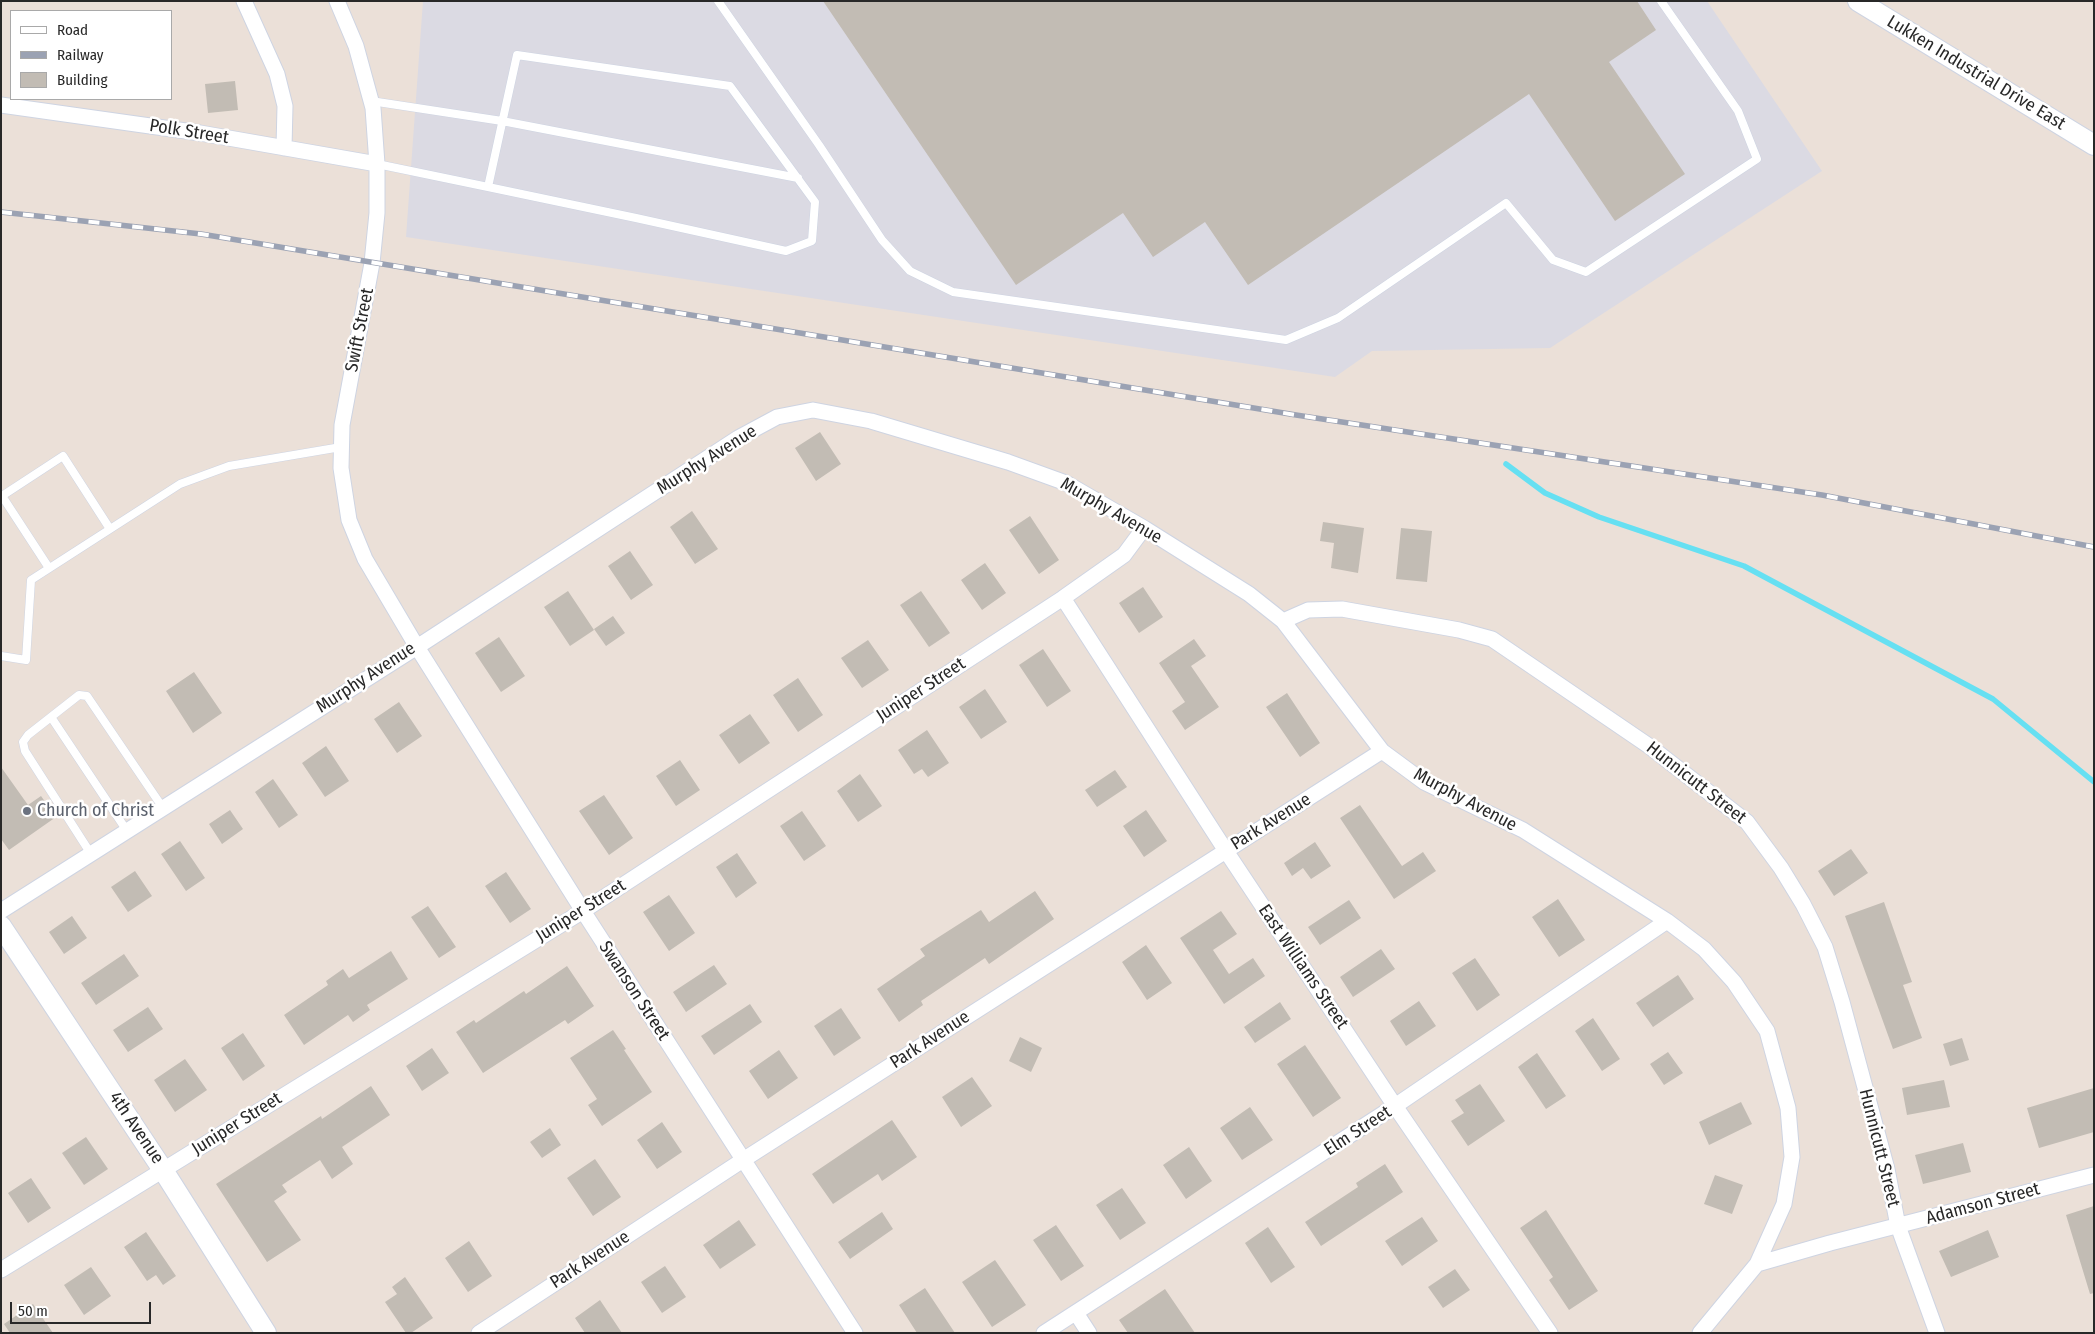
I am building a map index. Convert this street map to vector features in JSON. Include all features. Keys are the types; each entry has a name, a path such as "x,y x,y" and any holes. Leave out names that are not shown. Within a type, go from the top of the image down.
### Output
{"street":[{"path":"244,1 277,74 285,106 284,148"},
{"name":"Swift Street","path":"337,1 356,46 371,101 377,164 377,213 372,263 342,425 340,468 349,520 365,559 417,646"},
{"name":"Lukken Industrial Drive East","path":"1858,1 2094,145"},
{"name":"Polk Street","path":"1,105 127,122 377,164"},
{"name":"Murphy Avenue","path":"1,911 417,646 738,438 777,417 813,410 871,421 1008,462 1066,483 1144,528 1249,594 1283,622 1382,751 1424,782 1523,830 1667,921 1704,949 1734,982 1767,1031 1788,1108 1792,1157 1784,1204 1757,1264 1700,1333"},
{"name":"Juniper Street","path":"1,1270 583,911 1063,598 1124,555 1144,528"},
{"name":"East Williams Street","path":"1063,598 1395,1106 1550,1333"},
{"name":"Hunnicutt Street","path":"1283,622 1308,610 1342,609 1459,630 1492,639 1649,746 1747,822 1781,868 1803,904 1824,948 1842,1002 1887,1169 1898,1226 1937,1333"},
{"name":"Swanson Street","path":"417,646 583,911 855,1333"},
{"name":"Park Avenue","path":"479,1333 743,1160 1382,751"},
{"name":"Elm Street","path":"1044,1333 1395,1106 1667,921"},
{"name":"4th Avenue","path":"1,926 163,1170 266,1333"},
{"name":"Adamson Street","path":"1757,1264 1830,1243 2094,1175"},
{"path":"1076,1313 1089,1333"}],"lane":[{"path":"718,1 819,145 882,240 910,271 953,292 1286,340 1338,318 1506,203 1553,260 1586,272 1757,159 1738,111 1662,1"},
{"path":"377,164 786,251 812,241 815,202 730,86 517,55 488,187"},
{"path":"371,101 502,121 798,178"},
{"path":"1,656 26,660 31,580 180,484 230,466 341,447"},
{"path":"49,568 2,496 63,456 110,529"},
{"path":"91,854 25,751 23,742 28,735 79,695 87,696 163,808"},
{"path":"51,717 127,831"}],"shaded area":[{"path":"423,1 1707,1 1822,171 1550,348 1372,351 1335,377 406,237"}],"building":[{"path":"823,1 1637,1 1656,30 1609,62 1685,174 1615,221 1529,94 1248,285 1205,222 1153,257 1123,213 1016,285"},
{"path":"235,81 238,110 208,113 205,84"},
{"path":"820,432 841,464 816,481 795,448"},
{"path":"692,511 718,549 695,564 670,527"},
{"path":"1030,516 1059,560 1039,574 1009,530"},
{"path":"1323,522 1364,528 1358,573 1331,568 1334,543 1320,541"},
{"path":"1401,528 1432,531 1427,582 1396,579"},
{"path":"630,551 653,585 631,600 608,566"},
{"path":"985,563 1006,593 982,610 961,580"},
{"path":"1143,587 1163,617 1139,633 1119,603"},
{"path":"568,591 594,630 570,646 544,607"},
{"path":"921,591 950,633 929,647 900,605"},
{"path":"613,616 625,633 606,646 594,629"},
{"path":"499,637 525,676 501,692 475,653"},
{"path":"1194,639 1206,656 1191,666 1219,707 1185,730 1172,711 1185,702 1159,663"},
{"path":"868,640 889,670 862,688 841,658"},
{"path":"1043,649 1071,691 1047,707 1019,665"},
{"path":"194,672 222,713 193,733 166,691"},
{"path":"798,678 823,715 798,732 773,695"},
{"path":"985,689 1007,722 981,739 959,707"},
{"path":"1287,693 1320,743 1300,757 1266,707"},
{"path":"399,702 422,736 397,753 374,719"},
{"path":"750,714 770,743 739,764 719,735"},
{"path":"927,730 949,763 928,777 922,769 914,774 898,750"},
{"path":"326,746 349,781 325,797 302,763"},
{"path":"680,760 700,790 676,806 656,776"},
{"name":"Church of Christ","path":"1,767 28,805 41,796 56,817 9,850 1,839"},
{"path":"1115,770 1127,787 1097,807 1085,790"},
{"path":"860,774 882,806 858,822 837,791"},
{"path":"273,779 298,815 279,828 255,792"},
{"path":"604,795 633,838 609,855 579,811"},
{"path":"1360,805 1402,866 1423,852 1436,871 1394,899 1340,818"},
{"path":"230,810 243,829 222,844 209,824"},
{"path":"1146,810 1167,841 1144,857 1123,826"},
{"path":"802,811 826,846 804,861 780,826"},
{"path":"180,841 205,878 186,891 161,854"},
{"path":"1315,842 1331,866 1311,879 1303,868 1292,876 1284,863"},
{"path":"1851,849 1868,873 1834,896 1818,871"},
{"path":"737,853 757,883 736,898 716,867"},
{"path":"135,871 152,896 128,912 111,887"},
{"path":"506,872 531,909 510,923 485,886"},
{"path":"1035,891 1054,919 989,964 985,958 921,1001 923,1005 899,1022 877,989 925,956 920,949 981,910 989,922"},
{"path":"669,895 695,933 669,951 643,912"},
{"path":"1558,899 1585,940 1559,957 1532,917"},
{"path":"1349,900 1361,918 1320,945 1308,927"},
{"path":"1884,902 1912,982 1903,985 1922,1038 1893,1049 1845,916"},
{"path":"428,906 456,947 439,958 411,917"},
{"path":"1221,911 1237,934 1213,950 1229,974 1253,958 1265,976 1224,1004 1180,938"},
{"path":"72,916 87,938 64,954 49,932"},
{"path":"1146,945 1172,983 1147,1000 1122,962"},
{"path":"1381,949 1395,969 1353,997 1340,977"},
{"path":"391,951 408,979 367,1005 370,1010 353,1022 348,1015 304,1045 284,1015 328,985 326,981 343,969 349,978"},
{"path":"124,954 139,976 96,1005 81,983"},
{"path":"1475,958 1500,995 1477,1011 1452,973"},
{"path":"714,965 727,984 686,1012 673,992"},
{"path":"567,966 594,1006 568,1024 565,1020 483,1073 456,1032 474,1020 476,1023 524,991 526,994"},
{"path":"1678,975 1694,999 1653,1027 1636,1003"},
{"path":"1419,1001 1436,1026 1406,1046 1390,1021"},
{"path":"1280,1002 1291,1019 1255,1043 1244,1027"},
{"path":"750,1004 762,1022 714,1055 701,1036"},
{"path":"148,1007 163,1029 128,1052 113,1030"},
{"path":"841,1008 861,1038 834,1056 814,1026"},
{"path":"1593,1018 1620,1059 1602,1071 1575,1031"},
{"path":"613,1030 652,1092 602,1126 588,1105 597,1099 570,1058"},
{"path":"243,1033 265,1066 243,1081 221,1048"},
{"path":"1020,1037 1042,1048 1031,1072 1009,1061"},
{"path":"1962,1038 1969,1060 1950,1066 1943,1044"},
{"path":"1305,1045 1341,1098 1313,1117 1277,1064"},
{"path":"432,1048 449,1073 422,1091 406,1066"},
{"path":"779,1050 798,1078 768,1099 749,1071"},
{"path":"1668,1052 1683,1073 1664,1085 1650,1064"},
{"path":"1537,1053 1566,1096 1546,1109 1518,1067"},
{"path":"185,1059 207,1090 175,1112 154,1080"},
{"path":"972,1077 992,1106 961,1127 942,1097"},
{"path":"1944,1080 1950,1107 1907,1115 1902,1088"},
{"path":"1480,1084 1505,1121 1468,1146 1451,1121 1464,1113 1455,1100"},
{"path":"371,1086 390,1115 342,1147 353,1164 332,1179 320,1160 282,1185 287,1192 274,1201 301,1240 267,1262 216,1184 321,1116 322,1119"},
{"path":"2094,1088 2094,1132 2039,1148 2027,1108"},
{"path":"1741,1102 1752,1124 1709,1145 1699,1122"},
{"path":"1250,1107 1273,1140 1242,1160 1220,1128"},
{"path":"892,1120 917,1157 882,1181 878,1174 833,1204 812,1174"},
{"path":"662,1122 682,1152 657,1169 637,1140"},
{"path":"550,1128 561,1145 542,1158 530,1142"},
{"path":"86,1137 108,1169 84,1185 62,1153"},
{"path":"1963,1143 1971,1172 1923,1184 1915,1155"},
{"path":"1189,1147 1212,1181 1186,1199 1163,1165"},
{"path":"595,1159 621,1197 593,1216 567,1178"},
{"path":"1385,1164 1403,1192 1321,1246 1305,1222 1358,1187 1356,1183"},
{"path":"1715,1175 1743,1185 1732,1214 1704,1204"},
{"path":"31,1178 51,1208 28,1223 8,1193"},
{"path":"1122,1188 1146,1223 1120,1240 1096,1205"},
{"path":"2094,1206 2094,1293 2090,1294 2066,1215"},
{"path":"1546,1210 1598,1291 1569,1310 1549,1280 1553,1277 1520,1228"},
{"path":"882,1212 893,1229 850,1259 838,1242"},
{"path":"1422,1217 1438,1241 1402,1266 1385,1241"},
{"path":"739,1220 756,1245 720,1269 703,1245"},
{"path":"1056,1225 1084,1266 1061,1281 1033,1240"},
{"path":"1268,1227 1295,1267 1271,1283 1245,1243"},
{"path":"1988,1230 1999,1257 1951,1277 1939,1251"},
{"path":"146,1232 176,1276 163,1285 156,1275 147,1281 124,1247"},
{"path":"469,1241 492,1276 468,1292 445,1258"},
{"path":"995,1260 1026,1305 992,1327 962,1282"},
{"path":"665,1266 686,1297 662,1313 641,1282"},
{"path":"91,1267 111,1296 84,1315 64,1285"},
{"path":"1455,1269 1470,1290 1443,1308 1428,1287"},
{"path":"405,1277 433,1318 411,1333 406,1333 385,1302 397,1294 392,1287"},
{"path":"925,1288 955,1333 917,1333 899,1305"},
{"path":"1165,1289 1195,1333 1128,1333 1119,1320"},
{"path":"600,1300 622,1333 585,1333 575,1318"},
{"path":"33,1304 53,1333 10,1333 4,1324"}],"waterway":[{"path":"1506,464 1545,493 1599,517 1744,566 1993,699 2094,782"}],"railway":[{"path":"1,212 201,234 1296,415 1822,495 2094,547"}],"place":[{"name":"Church of Christ","path":"27,811"}]}
